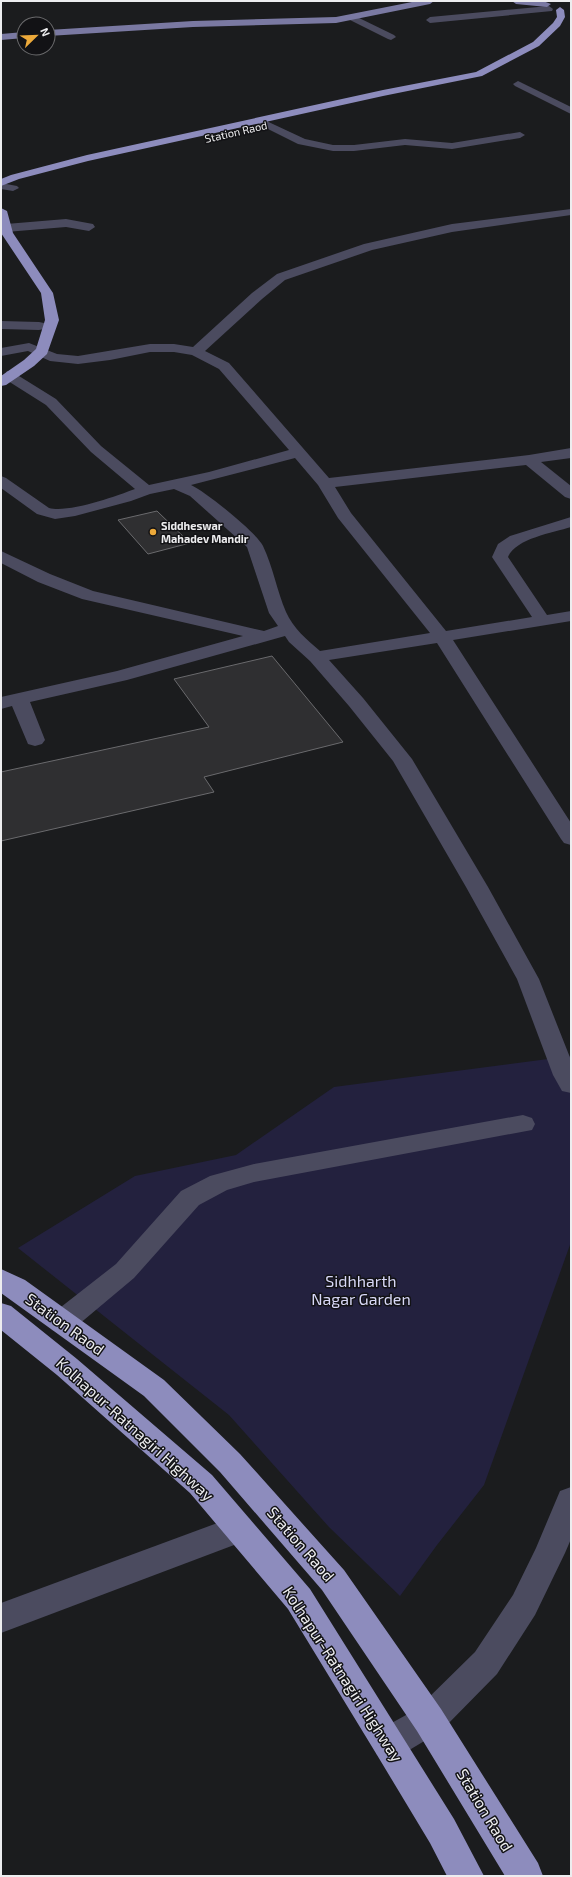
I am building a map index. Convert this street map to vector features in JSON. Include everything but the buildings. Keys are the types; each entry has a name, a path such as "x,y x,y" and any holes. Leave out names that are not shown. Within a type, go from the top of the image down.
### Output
{"highway":[{"path":"548,6 559,5 570,7"},
{"name":"Station Raod","path":"13,188 62,170 263,122 423,90 479,74 536,44 558,24 561,17 559,5"},
{"path":"1,183 15,177 80,160 263,122"},
{"path":"1,212 6,228 19,252 47,293 52,320 35,349 5,375"},
{"path":"1,244 8,257"},
{"path":"35,349 39,326 37,311"},
{"name":"Station Raod","path":"1,1280 15,1288 154,1388 230,1463 333,1580 430,1720 525,1876"},
{"name":"Kolhapur-Ratnagiri Highway","path":"1,1314 67,1367 201,1484 299,1599 389,1743 442,1832 466,1876"}],"main road":[{"path":"56,33 193,24 272,21 325,21 353,18 430,1"},
{"path":"516,1 548,6"},
{"path":"1,36 16,35"}],"street":[{"path":"430,20 548,6"},
{"path":"353,18 392,37"},
{"path":"518,84 571,111"},
{"path":"263,122 284,134 311,145 343,149 405,142 452,146 520,135"},
{"path":"2,191 13,188"},
{"path":"196,352 257,296 281,277 368,247 452,228 571,212"},
{"path":"6,228 66,223 89,227"},
{"path":"1,325 39,326"},
{"path":"1,352 35,349 55,358 78,360 110,356 150,348 174,348 196,352 224,366 325,483 344,515 441,636 462,665 498,727 571,839"},
{"path":"5,375 13,378 51,402 96,449 146,490"},
{"path":"1,481 43,511 55,514 76,511 125,498 146,490 211,476 299,452"},
{"path":"325,483 529,460 571,453"},
{"path":"529,460 571,494"},
{"path":"175,483 196,493 216,509 255,545 278,613 295,638 316,657 356,702 402,759 477,887 528,979 565,1075 571,1084"},
{"path":"543,621 500,557 504,547 516,539 571,522"},
{"path":"1,556 44,578 88,595 264,636"},
{"path":"316,657 571,616"},
{"path":"35,740 10,701 121,676 289,629"},
{"path":"62,1322 125,1271 190,1198 219,1183 254,1173 523,1124"},
{"path":"389,1743 430,1720 486,1663 524,1605 550,1553 571,1500"},
{"path":"1,1618 240,1529"}],"green space":[{"name":"Sidhharth Nagar Garden","path":"571,1056 571,1242 484,1485 437,1545 400,1596 329,1527 229,1415 18,1248 135,1176 236,1155 334,1087"}],"place":[{"name":"Siddheswar Mahadev Mandir","path":"153,532"}]}
